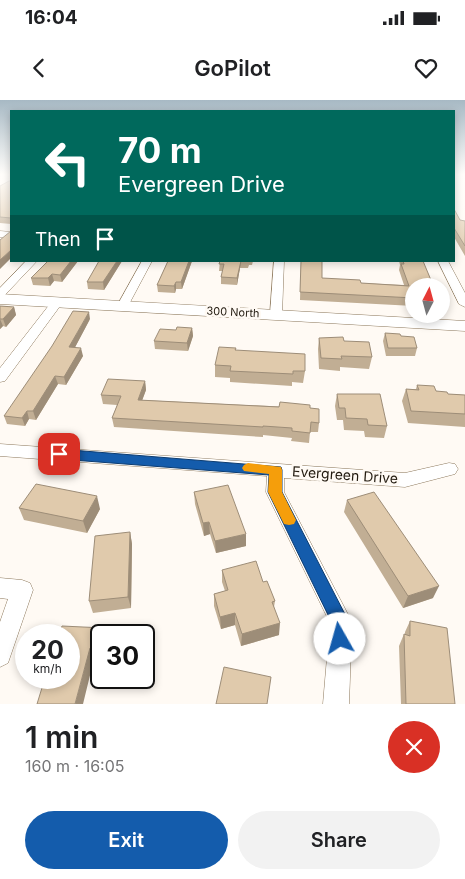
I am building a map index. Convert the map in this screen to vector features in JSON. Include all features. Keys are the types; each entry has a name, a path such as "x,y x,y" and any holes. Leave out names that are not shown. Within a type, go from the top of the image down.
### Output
{"street":[{"path":"0,294 31,262"},
{"path":"123,306 146,262"},
{"path":"276,315 279,262"},
{"path":"444,262 465,304"},
{"name":"300 North","path":"0,299 465,326"},
{"path":"0,378 57,302"},
{"name":"Evergreen Drive","path":"0,450 405,480 450,469"},
{"path":"276,470 275,492 341,622 336,704"},
{"path":"0,655 11,589"}],"building":[{"path":"0,202 10,202 10,218 0,217"},
{"path":"455,211 460,220 465,221 465,246 455,230"},
{"path":"10,232 10,251 0,260 0,240"},
{"path":"47,262 70,262 60,275 52,274 48,278 31,278"},
{"path":"98,262 116,262 103,282 87,282"},
{"path":"168,262 189,262 181,282 176,282 174,286 157,285"},
{"path":"220,262 241,262 237,278 221,277 224,264 219,264"},
{"path":"301,262 322,262 322,278 360,280 361,283 405,286 405,298 300,292"},
{"path":"403,262 423,262 430,278 406,278 401,264 404,264"},
{"path":"0,306 14,307 3,319 0,319"},
{"path":"73,311 89,312 69,347 81,348 64,377 55,376 33,411 27,411 22,418 4,416 52,346"},
{"path":"177,327 192,328 187,343 154,341 160,329 176,330"},
{"path":"385,333 414,337 417,348 388,348"},
{"path":"343,337 344,341 369,342 372,357 341,356 342,359 321,358 319,338"},
{"path":"219,347 236,348 235,350 305,354 305,371 293,371 293,374 230,371 231,366 215,365"},
{"path":"108,379 145,381 138,400 279,407 280,402 310,405 310,408 319,409 319,423 311,422 310,433 292,431 292,428 112,418 121,396 101,395"},
{"path":"417,385 434,386 436,391 447,392 448,394 465,395 465,414 411,411 406,389 419,390"},
{"path":"337,394 380,394 387,426 368,425 367,419 346,418 345,408 339,408"},
{"path":"36,484 97,496 83,521 19,508"},
{"path":"228,485 246,534 215,541 209,522 203,523 194,492"},
{"path":"374,492 439,586 408,596 347,500"},
{"path":"130,532 128,597 89,601 95,536"},
{"path":"256,561 263,582 267,581 275,601 272,602 280,623 242,634 235,613 220,617 214,594 228,590 222,570"},
{"path":"410,621 447,628 455,704 406,704 404,634 410,636"},
{"path":"80,627 90,627 90,648 80,685"},
{"path":"224,667 271,677 267,704 216,704"},
{"path":"42,689 79,689 75,704 37,704"}],"slow traffic":[{"path":"248,468 276,470 275,492 289,520"}],"route":[{"path":"59,454 276,470 275,492 341,622 340,639"}]}
